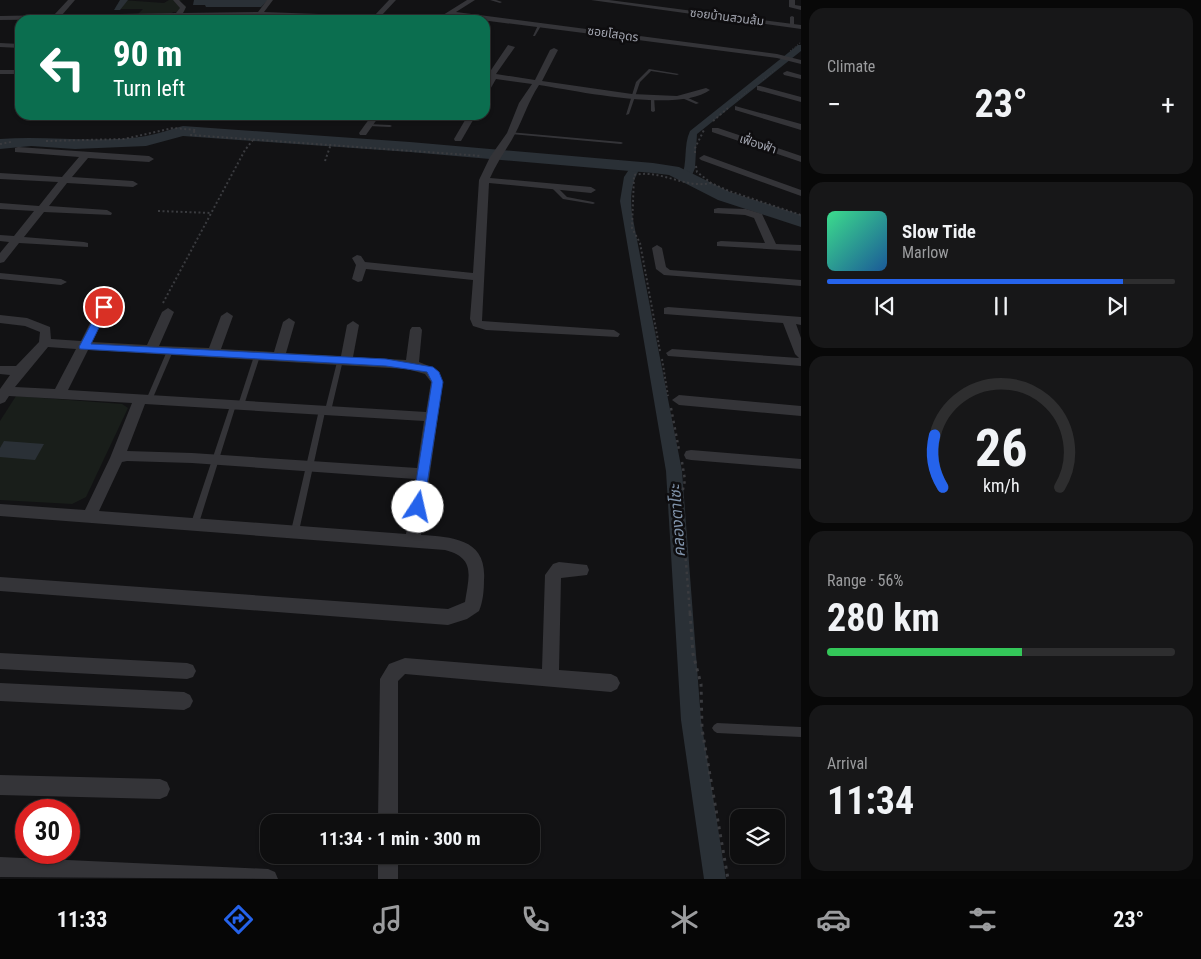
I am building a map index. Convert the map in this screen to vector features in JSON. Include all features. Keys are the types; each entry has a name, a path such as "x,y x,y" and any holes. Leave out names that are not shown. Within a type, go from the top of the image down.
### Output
{"street":[{"path":"58,15 72,0"},
{"path":"174,15 184,8 176,3 176,0"},
{"path":"259,15 270,0"},
{"path":"378,15 393,0"},
{"path":"445,15 472,0"},
{"name":"ซอยบ้านสวนส้ม","path":"594,0 801,27"},
{"path":"789,0 791,6 801,8"},
{"name":"ซอยโสอุดร","path":"449,13 466,15"},
{"path":"0,18 15,18"},
{"name":"ซอยโสอุดร","path":"490,18 776,56 797,61"},
{"path":"1,46 15,46"},
{"path":"511,47 490,75 632,96 683,97 706,90"},
{"path":"554,50 523,103 511,134 496,155 484,180 477,323 486,326 614,334"},
{"path":"0,72 15,72"},
{"path":"787,73 801,77"},
{"path":"760,88 801,100"},
{"path":"738,108 801,127"},
{"path":"363,132 372,120"},
{"path":"458,139 469,120"},
{"name":"เฟื่องฟ้า","path":"715,130 801,159"},
{"path":"17,146 85,155 149,159"},
{"path":"0,260 85,155"},
{"path":"704,158 801,193"},
{"path":"0,176 134,184"},
{"path":"484,180 592,190"},
{"path":"0,206 107,213"},
{"path":"718,211 746,212 758,216 772,246"},
{"path":"0,238 84,245"},
{"path":"721,244 801,248"},
{"path":"657,248 662,269 668,273 801,283"},
{"path":"358,279 359,261 478,277"},
{"path":"0,276 61,282"},
{"path":"58,395 104,307"},
{"path":"151,350 165,308"},
{"path":"668,310 795,321 801,354"},
{"path":"214,353 227,316"},
{"path":"0,319 39,326 46,330 47,335 45,343 19,371 3,395"},
{"path":"278,357 289,322"},
{"path":"343,360 353,325"},
{"path":"412,366 416,330"},
{"path":"45,343 84,347 343,360 430,369 436,375 437,382 413,539"},
{"path":"672,353 801,362"},
{"path":"0,370 19,371"},
{"path":"3,395 58,395 144,399 432,417"},
{"path":"90,515 144,399"},
{"path":"673,402 801,411"},
{"path":"692,455 801,464"},
{"path":"118,458 136,456 216,459 424,474"},
{"path":"0,510 413,539 462,546 474,555 478,568 473,606 461,614 448,618 0,584"},
{"path":"550,678 553,575 559,569 582,570"},
{"path":"0,661 187,672"},
{"path":"388,814 389,679 395,670 405,666 611,683"},
{"path":"0,692 184,701"},
{"path":"0,785 160,789"},
{"path":"388,864 388,879"},
{"path":"0,867 268,879"}],"lane":[{"path":"492,0 500,2"},
{"path":"792,17 792,26"},
{"path":"534,35 540,24"},
{"path":"627,114 632,105 632,96 638,82 650,70 678,74"},
{"path":"652,97 653,111"},
{"path":"683,97 697,103"},
{"path":"368,125 390,126"},
{"path":"511,134 621,143"},
{"path":"554,187 565,198 593,203"},
{"path":"144,399 170,351"},
{"path":"195,523 216,459 257,356"},
{"path":"295,531 325,410 343,360"},
{"path":"717,728 801,732"}],"path":[{"path":"39,140 124,139 172,128 196,130 191,135 481,156"},
{"path":"165,308 211,213 245,150 253,140"},
{"path":"0,144 17,146"},
{"path":"325,161 331,144"},
{"path":"711,184 704,186 669,175 648,173 634,175 632,182 632,228 640,243 673,402 685,480 681,499 693,654 701,684 702,728 728,879"},
{"path":"158,211 211,213"}],"shaded area":[{"path":"122,0 164,3 169,0 184,0 178,1 186,6 184,12 173,12 170,15 137,15 143,9 115,9"},
{"path":"194,0 268,0 261,7 206,7 205,5 193,5"},
{"path":"16,396 122,404 128,408 86,497 72,504 0,500 0,421"},
{"path":"4,441 44,444 35,460 0,457 0,448"}],"waterway":[{"path":"117,8 124,0"},
{"path":"686,178 690,168 693,133 801,47"},
{"path":"0,144 31,141 75,144 146,141 183,131 231,136 410,147 653,168 673,171 724,196 801,221"},
{"name":"คลองตาโซะ","path":"636,167 629,177 626,188 627,214 674,471 691,720 715,879"}],"route":[{"path":"104,307 84,347 386,363 430,369 436,375 437,382 418,507"}]}
